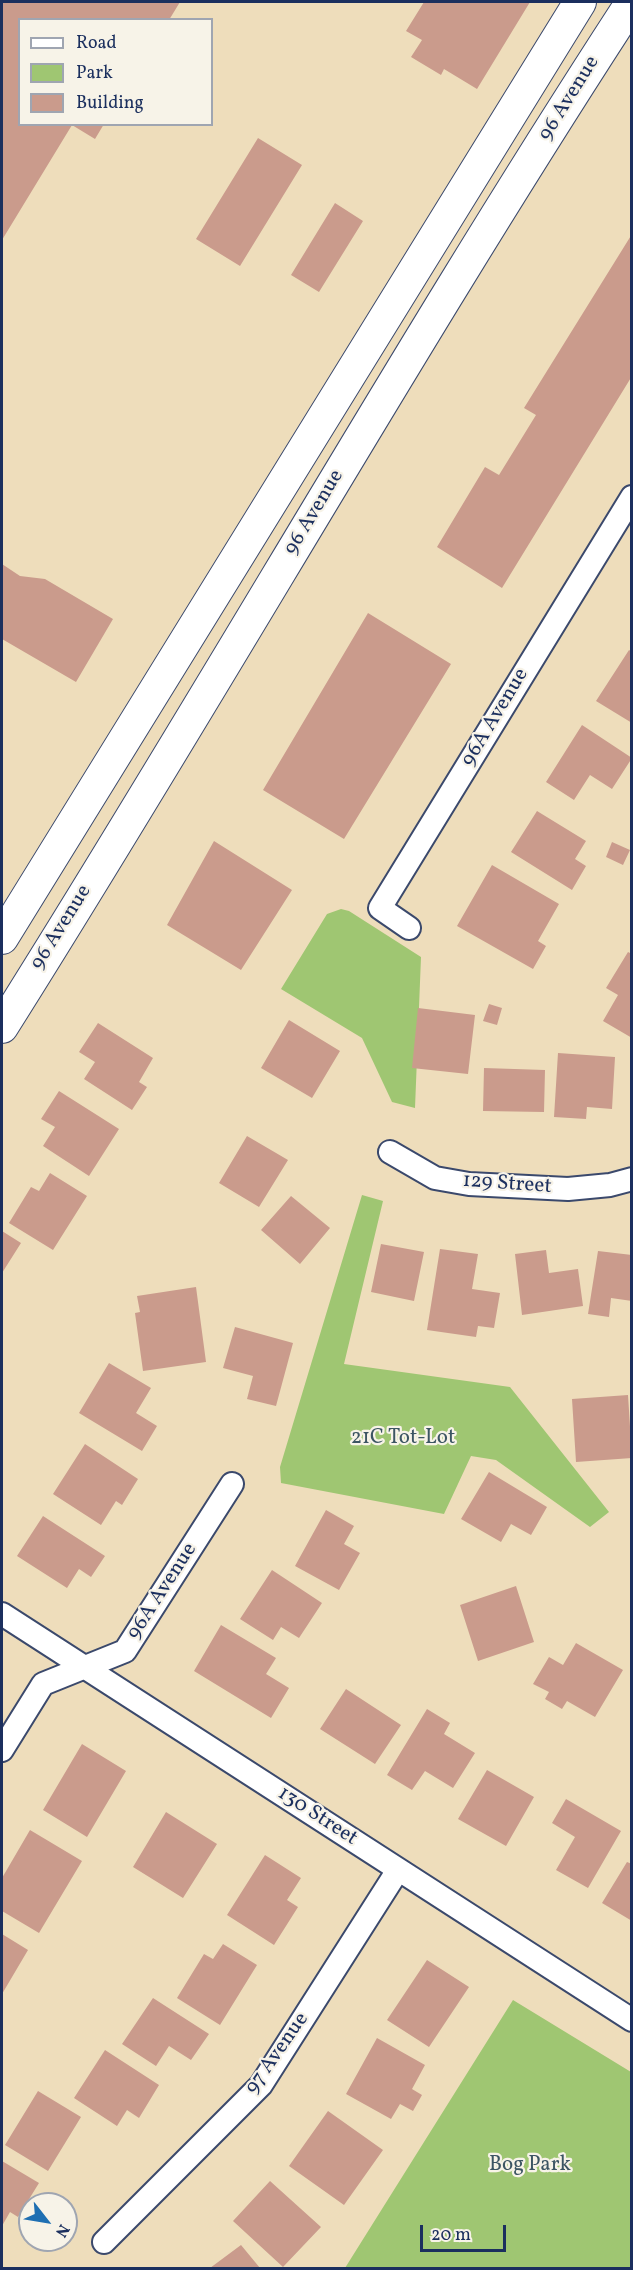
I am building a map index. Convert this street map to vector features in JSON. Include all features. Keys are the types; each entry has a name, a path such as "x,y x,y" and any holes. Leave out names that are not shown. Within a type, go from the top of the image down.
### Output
{"main road":[{"name":"96 Avenue","path":"2,938 580,2"},
{"name":"96 Avenue","path":"2,1027 247,629 459,278 632,2"},
{"path":"318,508 328,412"},
{"path":"242,552 247,629"}],"street":[{"name":"96A Avenue","path":"409,928 380,908 632,497"},
{"name":"129 Street","path":"390,1152 435,1178 469,1184 568,1189 610,1185 632,1179"},
{"name":"96A Avenue","path":"2,1750 43,1684 125,1651 232,1484"},
{"name":"130 Street","path":"2,1614 632,2020"},
{"name":"97 Avenue","path":"104,2242 261,2085 399,1870"}],"green space":[{"path":"341,909 349,911 421,957 415,1108 392,1102 362,1038 281,989 327,914"},
{"name":"21C Tot-Lot","path":"362,1195 383,1201 344,1364 510,1387 609,1512 590,1527 496,1460 471,1456 444,1514 281,1483 280,1467"},
{"name":"Bog Park","path":"513,2000 631,2072 631,2268 345,2268"}],"building":[{"path":"2,2 180,2 170,18 18,18 18,126 71,126 2,240"},
{"path":"424,2 530,2 477,89 444,69 441,75 411,57 422,40 406,31"},
{"path":"74,126 103,126 95,139"},
{"path":"258,138 302,165 240,266 196,239"},
{"path":"335,203 363,221 319,292 291,275"},
{"path":"632,234 632,376 502,588 437,547 485,467 499,475 536,415 524,408"},
{"path":"2,564 20,576 45,579 113,619 76,682 2,639"},
{"path":"368,613 451,664 344,839 263,790"},
{"path":"629,650 632,652 632,723 596,701"},
{"path":"582,725 632,758 612,789 590,775 574,800 546,782"},
{"path":"537,811 586,841 575,859 586,866 572,890 511,852"},
{"path":"214,841 292,890 241,970 167,925"},
{"path":"612,842 630,850 623,865 606,857"},
{"path":"492,865 559,904 538,941 546,946 533,969 457,926"},
{"path":"628,952 632,954 632,1038 603,1021 618,995 606,988"},
{"path":"489,1004 502,1008 497,1025 483,1021"},
{"path":"418,1008 475,1015 468,1074 412,1068"},
{"path":"289,1020 340,1051 312,1098 261,1068"},
{"path":"98,1023 153,1058 139,1082 147,1087 132,1110 84,1079 95,1062 79,1052"},
{"path":"558,1053 615,1057 612,1109 587,1107 586,1119 554,1117"},
{"path":"484,1068 545,1070 544,1112 483,1111"},
{"path":"59,1091 119,1129 89,1176 43,1146 55,1127 41,1119"},
{"path":"247,1136 288,1160 259,1207 219,1183"},
{"path":"50,1173 87,1196 53,1250 9,1223 31,1187 39,1191"},
{"path":"291,1196 330,1228 300,1264 261,1230"},
{"path":"2,1231 21,1243 2,1273"},
{"path":"381,1244 424,1252 414,1301 371,1292"},
{"path":"440,1249 478,1254 472,1289 500,1293 494,1328 478,1326 476,1337 427,1330"},
{"path":"546,1250 549,1273 578,1269 583,1306 522,1315 515,1254"},
{"path":"598,1251 632,1255 632,1301 611,1298 609,1317 588,1314"},
{"path":"196,1287 206,1362 143,1371 135,1313 140,1312 137,1296"},
{"path":"235,1327 293,1343 276,1406 247,1399 253,1376 223,1368"},
{"path":"109,1363 151,1388 136,1413 157,1426 142,1451 79,1413"},
{"path":"628,1395 632,1458 576,1462 572,1399"},
{"path":"85,1444 138,1479 122,1505 116,1501 101,1525 53,1494"},
{"path":"489,1472 547,1507 531,1535 511,1524 501,1542 461,1519"},
{"path":"326,1510 354,1526 344,1544 360,1553 339,1590 295,1566"},
{"path":"43,1516 105,1556 91,1577 79,1569 67,1588 17,1556"},
{"path":"272,1570 322,1603 299,1638 281,1627 273,1640 240,1619"},
{"path":"516,1586 534,1642 478,1661 460,1605"},
{"path":"221,1625 276,1658 266,1674 289,1688 271,1718 194,1671"},
{"path":"576,1643 623,1670 595,1717 567,1701 562,1709 545,1699 549,1692 533,1684 549,1657 563,1665"},
{"path":"346,1689 401,1725 375,1764 320,1729"},
{"path":"427,1709 450,1723 444,1734 475,1753 453,1788 425,1771 412,1790 387,1775"},
{"path":"82,1744 126,1771 87,1837 43,1810"},
{"path":"487,1770 534,1797 506,1846 458,1819"},
{"path":"566,1799 621,1831 588,1888 556,1870 575,1837 552,1823"},
{"path":"166,1812 217,1844 183,1898 133,1867"},
{"path":"30,1830 82,1861 39,1933 2,1911 2,1878"},
{"path":"265,1855 301,1878 287,1900 298,1907 274,1945 227,1915"},
{"path":"627,1862 632,1864 632,1921 602,1903"},
{"path":"2,1934 28,1950 2,1994"},
{"path":"223,1944 257,1965 220,2025 177,1998 204,1954 213,1959"},
{"path":"427,1960 469,1987 429,2047 387,2020"},
{"path":"153,1998 209,2034 191,2060 169,2046 156,2066 122,2044"},
{"path":"377,2038 425,2065 412,2089 422,2095 413,2111 400,2104 391,2119 346,2094"},
{"path":"105,2050 159,2085 139,2118 127,2110 117,2126 74,2098"},
{"path":"38,2091 81,2117 48,2171 5,2145"},
{"path":"328,2111 383,2150 344,2205 289,2166"},
{"path":"2,2161 39,2183 33,2192 18,2192 18,2217 10,2212 2,2226"},
{"path":"270,2181 321,2227 283,2267 233,2221"},
{"path":"241,2245 260,2268 210,2268"}]}
